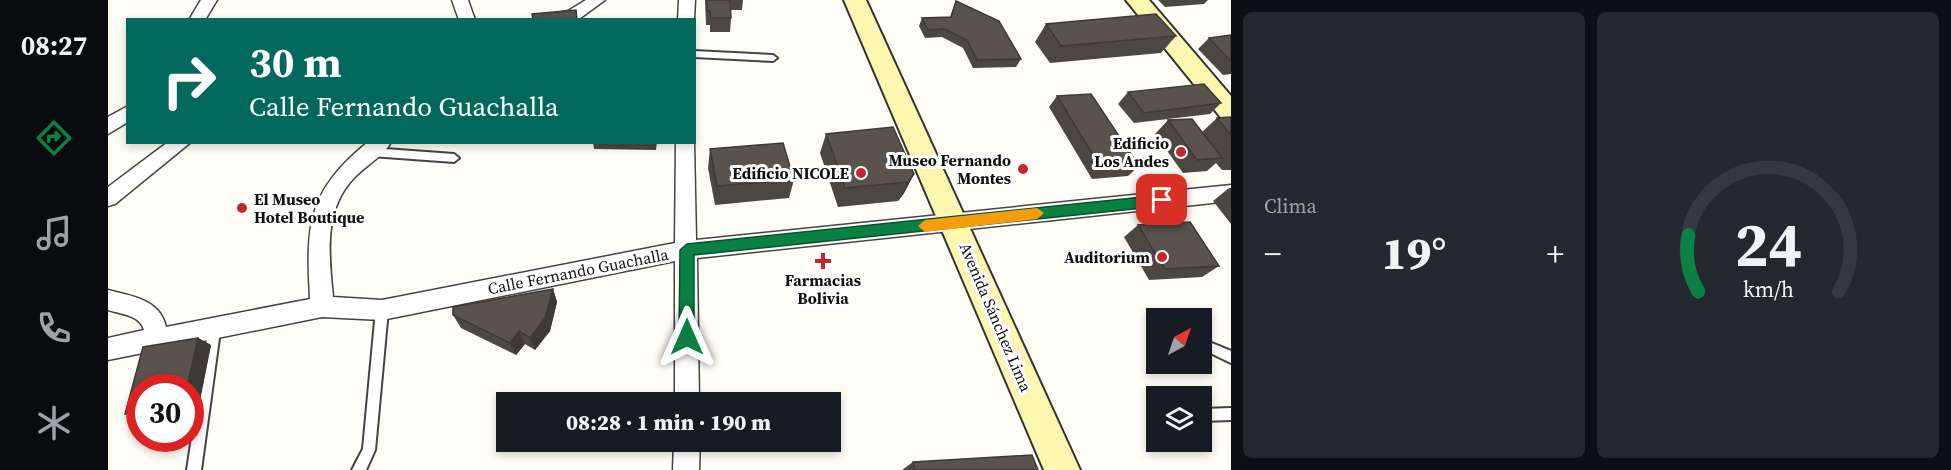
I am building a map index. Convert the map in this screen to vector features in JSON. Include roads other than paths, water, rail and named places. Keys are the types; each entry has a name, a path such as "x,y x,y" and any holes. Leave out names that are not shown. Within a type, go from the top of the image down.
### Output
{"main road":[{"name":"Avenida Sánchez Lima","path":"855,0 1062,470"},
{"path":"1137,0 1231,113"}],"street":[{"path":"198,18 209,0"},
{"path":"460,0 466,18"},
{"path":"558,18 573,15 597,0"},
{"path":"686,18 687,0"},
{"path":"108,104 126,111"},
{"path":"108,127 126,114"},
{"path":"108,198 179,144"},
{"path":"686,144 687,392"},
{"path":"322,308 318,260 325,206 333,189 376,147"},
{"name":"Calle Fernando Guachalla","path":"108,349 214,331 322,308 382,310 687,250 1231,193"},
{"path":"108,300 145,311 154,320 157,328 154,341"},
{"path":"687,452 687,470"}],"lane":[{"path":"696,54 773,58"},
{"path":"376,147 454,158"},
{"path":"359,470 369,450 382,310"},
{"path":"194,470 214,331"},
{"path":"1212,348 1231,357"},
{"path":"1212,415 1231,414"}],"place":[{"name":"Edificio Los Andes","path":"1181,152"},
{"name":"Museo Fernando Montes","path":"1023,169"},
{"name":"Edificio NICOLE","path":"861,173"},
{"name":"El Museo Hotel Boutique","path":"242,208"},
{"name":"Auditorium","path":"1162,257"},
{"name":"Farmacias Bolivia","path":"823,261"}]}
